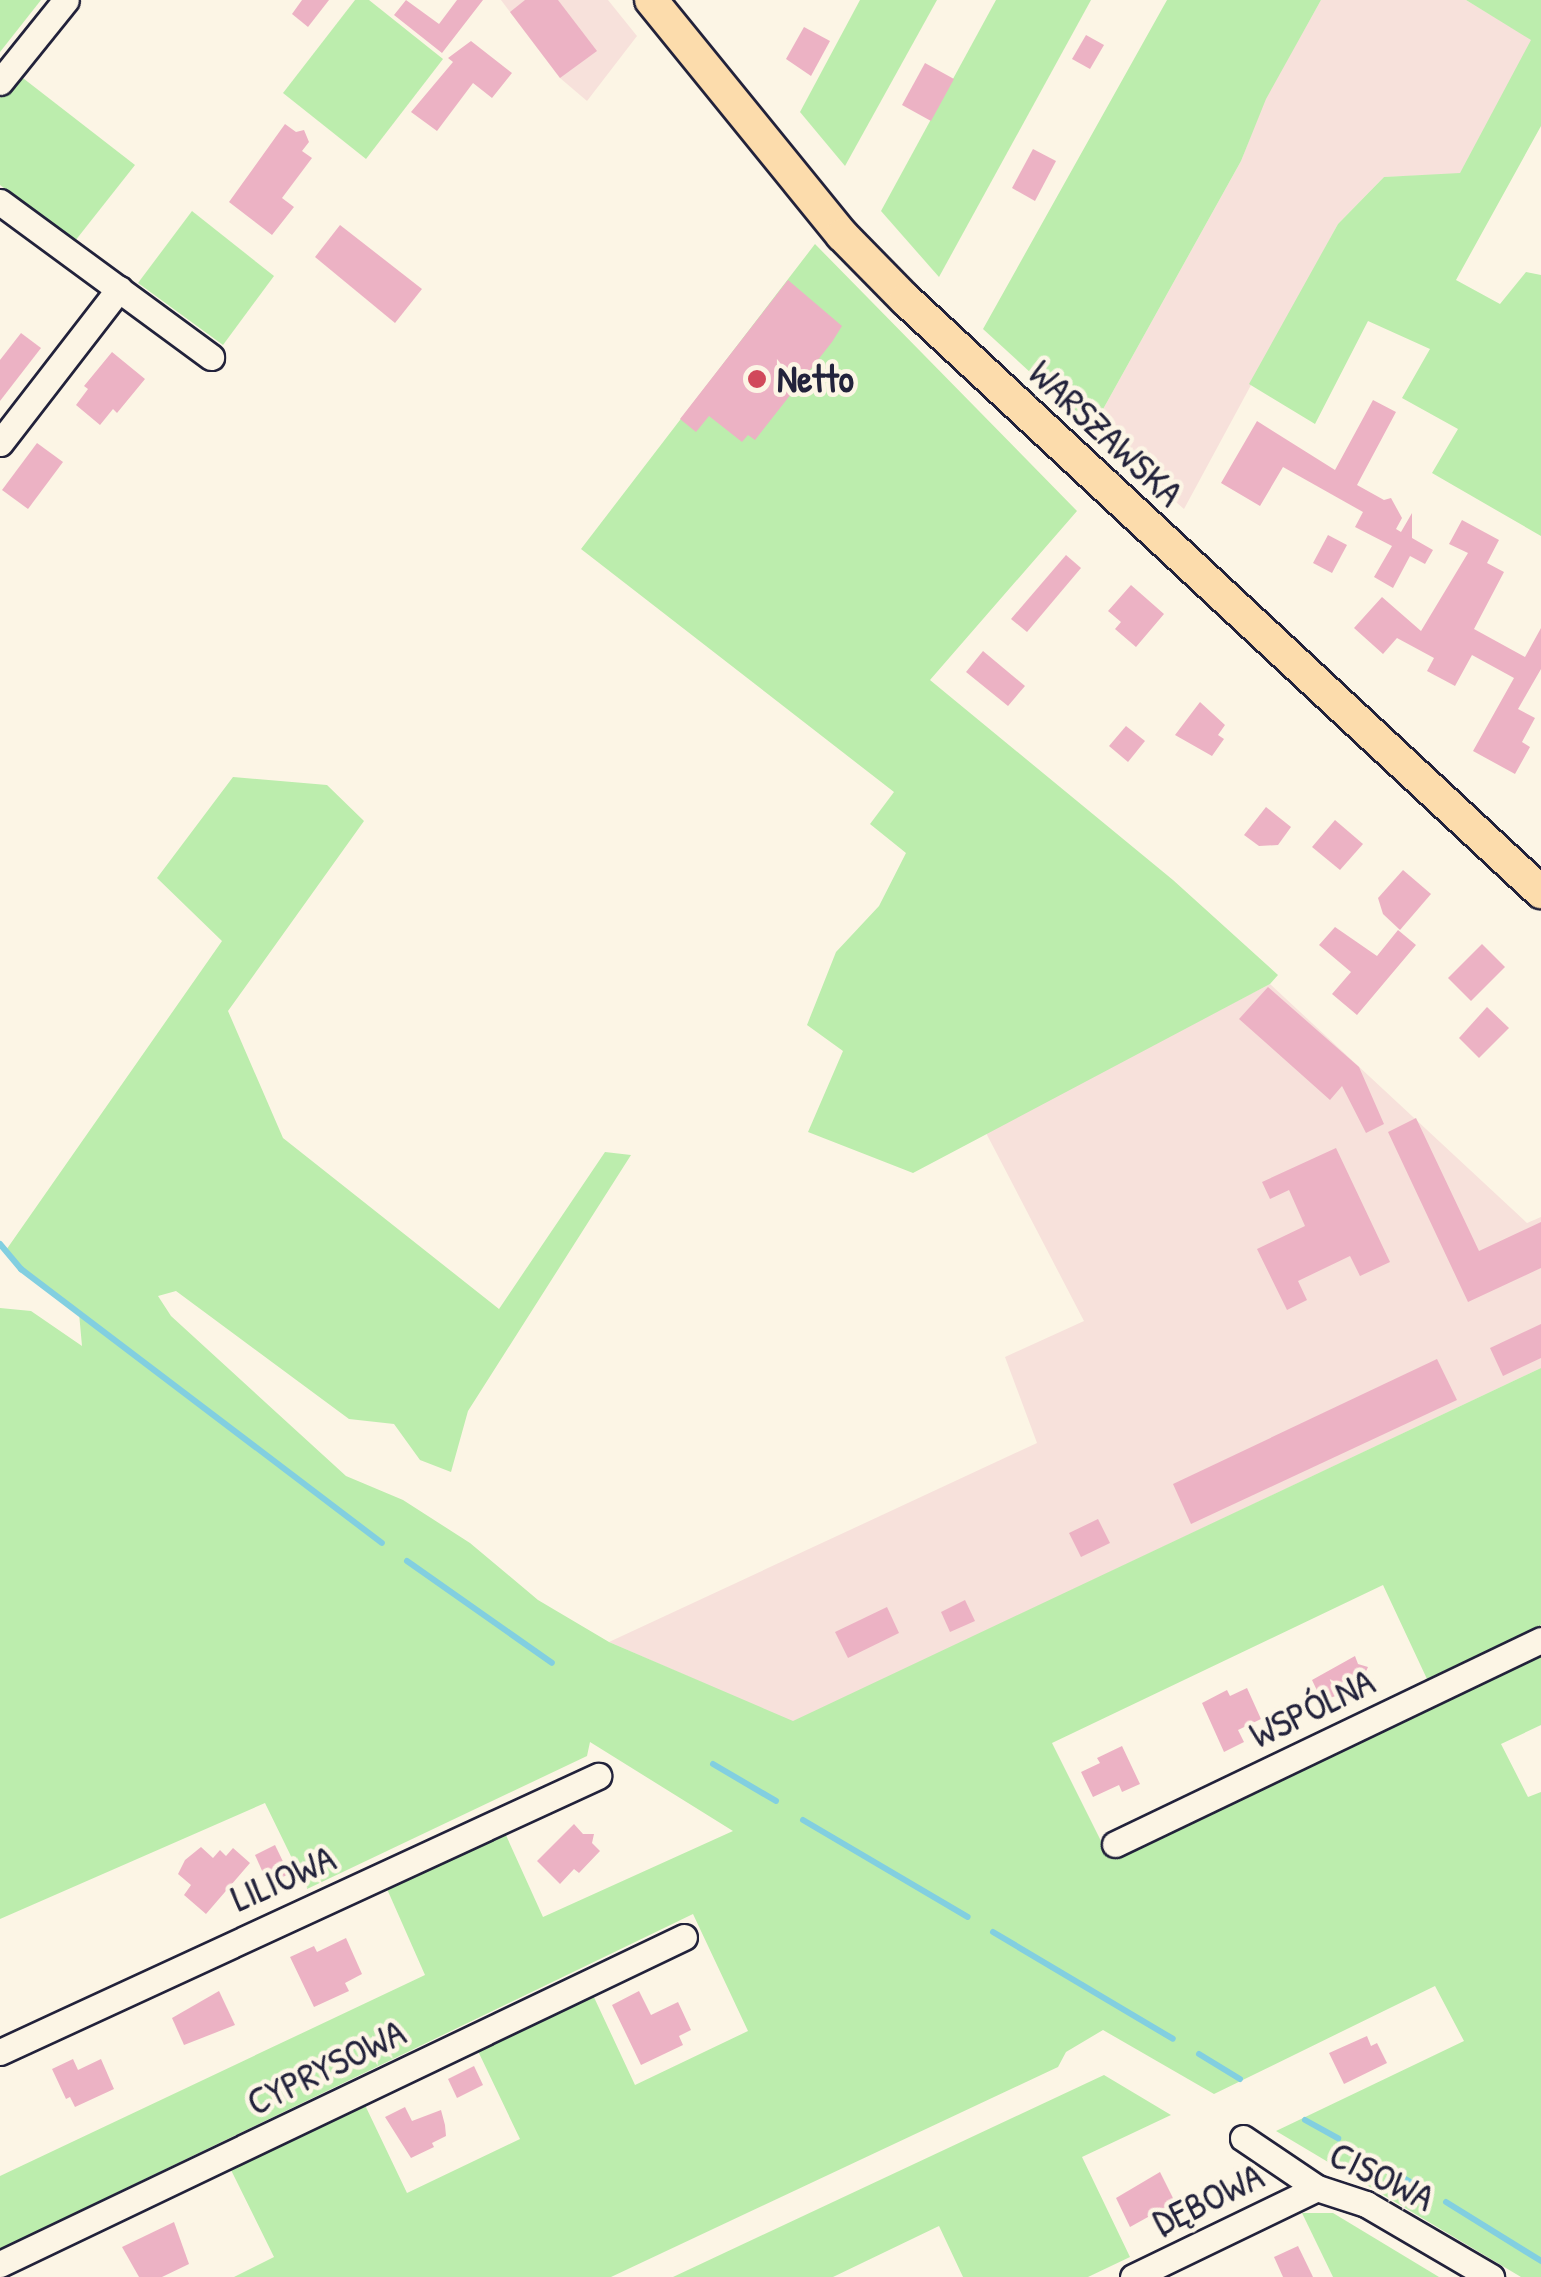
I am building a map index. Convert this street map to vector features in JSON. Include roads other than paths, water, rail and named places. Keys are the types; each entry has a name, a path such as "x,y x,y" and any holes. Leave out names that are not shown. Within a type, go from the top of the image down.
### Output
{"main road":[{"name":"WARSZAWSKA","path":"651,0 842,235 892,286 1541,892"}],"street":[{"path":"0,82 66,0"},
{"path":"0,202 211,356"},
{"path":"0,443 119,289"},
{"name":"WSPÓLNA","path":"1115,1844 1541,1640"},
{"name":"LILIOWA","path":"0,2052 598,1776"},
{"name":"CYPRYSOWA","path":"0,2264 684,1936"},
{"name":"CISOWA","path":"1243,2138 1317,2188 1366,2204 1491,2277"},
{"name":"DĘBOWA","path":"1133,2277 1317,2188"}],"waterway":[{"path":"0,1244 21,1269 382,1543"},
{"path":"407,1561 552,1663"},
{"path":"713,1764 776,1801"},
{"path":"803,1820 968,1917"},
{"path":"993,1932 1173,2039"},
{"path":"1199,2054 1240,2079"},
{"path":"1305,2120 1338,2138"},
{"path":"1363,2155 1421,2188"},
{"path":"1446,2202 1541,2261"}],"place":[{"name":"Netto","path":"757,379"}]}
